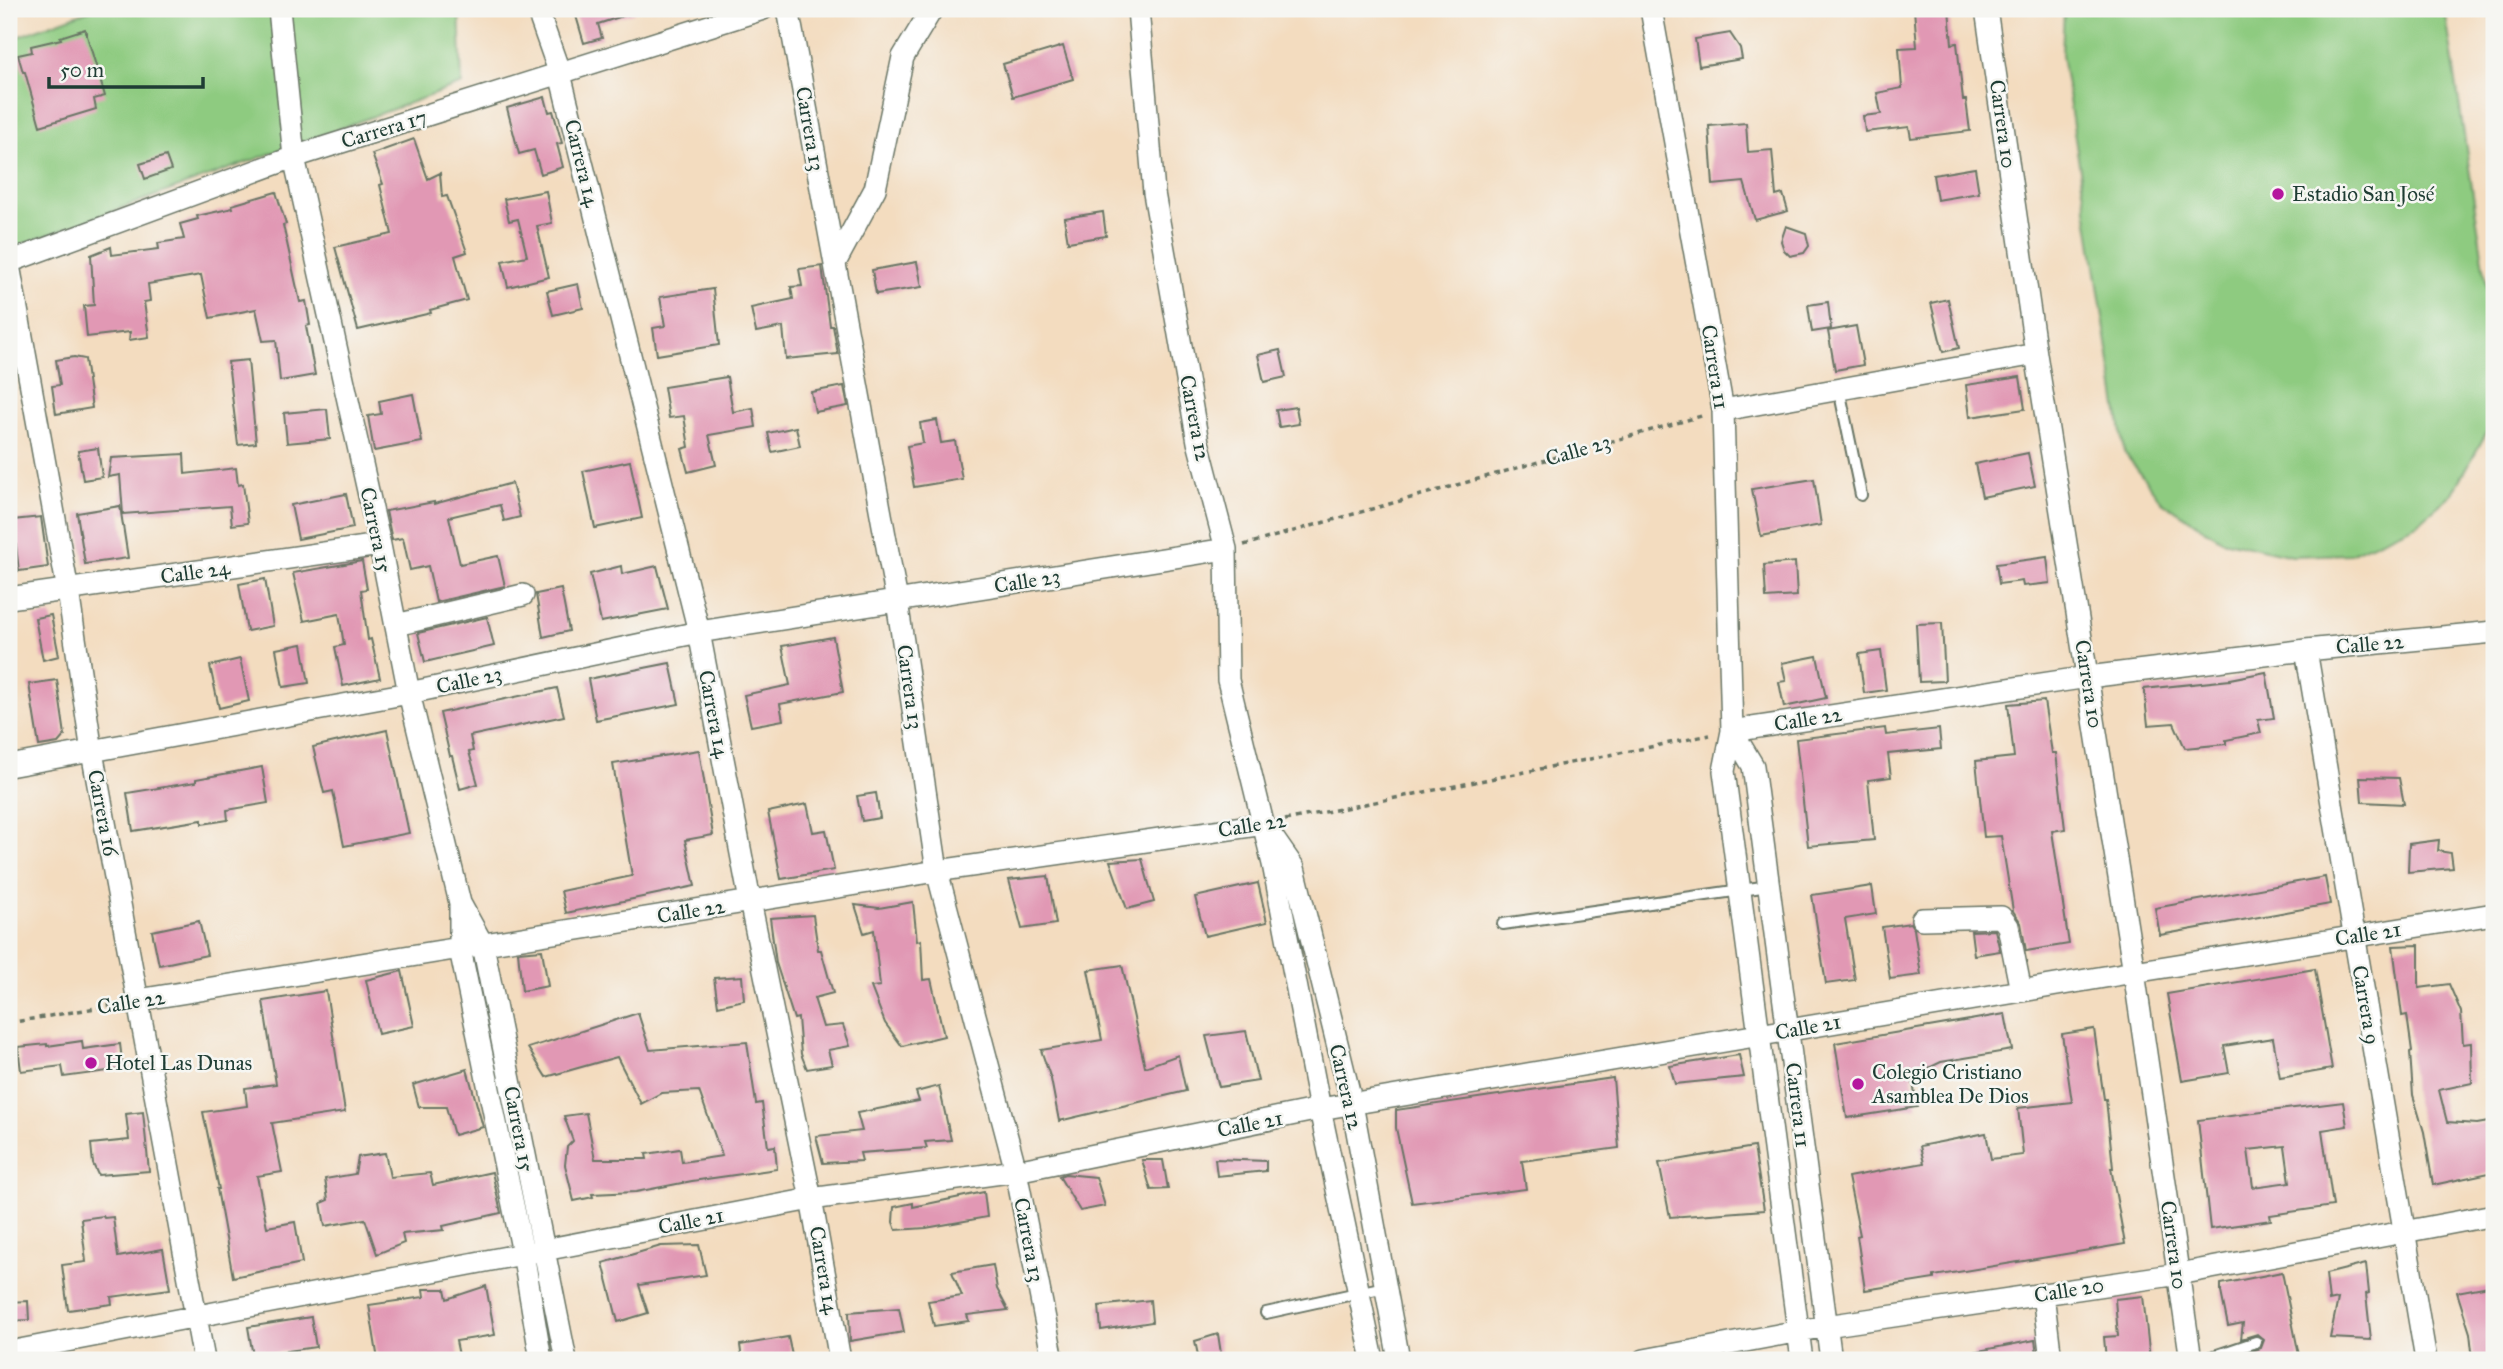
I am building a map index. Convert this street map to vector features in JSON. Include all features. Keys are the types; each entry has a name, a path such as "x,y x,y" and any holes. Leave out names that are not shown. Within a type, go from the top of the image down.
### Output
{"street":[{"name":"Carrera 15","path":"279,9 294,157 380,545 409,693 460,903 460,949 532,1251 566,1360"},
{"name":"Carrera 14","path":"537,9 560,74 699,632 811,1199 840,1360"},
{"name":"Carrera 17","path":"9,263 294,157 763,9"},
{"name":"Carrera 13","path":"788,9 897,601 937,871 1016,1171 1053,1360"},
{"path":"835,263 875,188 903,57 932,9"},
{"name":"Carrera 12","path":"1138,9 1154,193 1198,442 1226,549 1228,680 1264,824 1320,1110 1373,1360"},
{"name":"Carrera 11","path":"1651,9 1723,410 1732,731 1724,771 1802,1360"},
{"name":"Carrera 10","path":"1986,9 2036,354 2134,972 2191,1360"},
{"name":"Carrera 16","path":"9,263 68,591 92,752 204,1360"},
{"path":"1723,410 2036,354"},
{"name":"Calle 24","path":"9,598 380,545"},
{"name":"Calle 23","path":"9,766 409,693 699,632 1226,549"},
{"path":"396,625 523,595"},
{"name":"Calle 22","path":"1732,731 2088,677 2306,650 2494,632"},
{"name":"Carrera 9","path":"2306,650 2426,1360"},
{"name":"Carrera 11","path":"1732,731 1753,766 1831,1360"},
{"name":"Carrera 12","path":"1264,824 1294,868 1352,1104 1399,1360"},
{"name":"Calle 22","path":"138,1000 937,871 1264,824"},
{"name":"Carrera 15","path":"460,903 483,946 532,1251 541,1360"},
{"name":"Calle 21","path":"9,1352 811,1199 1016,1171 1352,1104 2494,914"},
{"path":"1922,919 2001,917 2008,926 2021,991"},
{"name":"Calle 20","path":"1644,1360 1826,1326 2179,1273 2494,1215"},
{"path":"2043,1294 2051,1360"}],"lane":[{"path":"1839,389 1861,495"},
{"path":"1503,924 1769,886"},
{"path":"1266,1313 1385,1287"},
{"path":"2203,1360 2256,1342"}],"path":[{"name":"Calle 23","path":"1226,549 1723,410"},
{"name":"Calle 22","path":"1264,824 1732,731"},
{"name":"Calle 22","path":"9,1023 138,1000"}],"green space":[{"path":"93,9 459,9 462,84 9,249 9,40"},
{"name":"Estadio San José","path":"2064,9 2445,9 2494,333 2494,419 2453,493 2417,524 2350,554 2292,556 2222,540 2162,502 2124,452 2062,55"}],"building":[{"path":"574,9 634,9 635,12 598,24 602,38 584,43"},
{"path":"1914,9 1949,9 1952,44 1957,43 1963,100 1966,100 1970,131 1911,138 1909,127 1865,132 1863,116 1881,114 1877,93 1902,88 1899,48 1917,47"},
{"path":"85,29 105,96 94,99 96,109 40,126 18,55 32,52 31,46 61,39 60,37"},
{"path":"1730,33 1740,48 1742,59 1699,66 1695,39"},
{"path":"1063,46 1073,79 1013,97 1003,64"},
{"path":"545,97 549,112 553,111 562,143 557,144 563,167 541,174 534,150 519,154 507,108"},
{"path":"1746,123 1748,152 1772,150 1776,196 1783,194 1788,211 1755,220 1744,182 1713,185 1709,126"},
{"path":"414,139 428,179 440,173 442,197 447,196 467,252 455,256 467,300 430,310 431,313 358,330 335,247 392,234 380,185 383,184 372,154"},
{"path":"166,156 171,170 145,179 140,164"},
{"path":"1975,168 1979,193 1937,200 1933,175"},
{"path":"546,191 552,223 537,226 549,277 508,287 502,261 527,256 518,219 509,221 504,199"},
{"path":"276,192 286,224 283,225 300,302 306,301 310,325 306,326 315,375 280,381 276,340 263,341 256,309 210,318 201,275 148,284 150,301 144,302 149,337 129,340 130,332 87,337 84,306 94,305 91,255 111,247 112,255 159,249 158,243 184,239 180,224 198,219 197,216 233,208 232,205"},
{"path":"1103,212 1106,236 1068,242 1064,218"},
{"path":"1786,226 1806,233 1809,246 1804,253 1790,256 1784,250 1781,241"},
{"path":"917,262 922,287 876,294 872,270"},
{"path":"822,266 830,326 833,326 838,354 786,359 783,327 756,332 751,308 793,299 791,287 802,286 799,269"},
{"path":"578,284 583,308 553,315 547,291"},
{"path":"713,289 719,345 657,355 653,328 665,326 660,297"},
{"path":"1948,299 1959,348 1943,352 1931,303"},
{"path":"1828,302 1831,329 1812,332 1808,305"},
{"path":"1856,326 1863,365 1835,370 1828,331"},
{"path":"1280,350 1286,377 1264,382 1258,355"},
{"path":"74,357 85,359 92,408 56,414 52,386 60,385 56,360"},
{"path":"248,360 256,443 238,445 228,362"},
{"path":"727,377 733,412 753,408 756,427 709,435 716,465 688,472 682,449 689,447 684,416 669,418 664,387"},
{"path":"2020,377 2025,409 1970,417 1966,385"},
{"path":"844,386 848,406 815,412 811,392"},
{"path":"413,394 422,442 374,451 368,416 381,414 379,401"},
{"path":"1296,407 1299,424 1279,427 1276,410"},
{"path":"327,409 330,439 287,443 284,413"},
{"path":"937,420 941,443 955,441 962,479 914,487 907,446 923,443 920,423"},
{"path":"796,427 800,446 772,452 768,433"},
{"path":"98,448 102,477 83,480 78,451"},
{"path":"2028,453 2035,486 1982,497 1975,464"},
{"path":"184,454 185,474 236,468 238,485 243,484 248,523 232,525 230,506 123,514 120,475 108,477 111,458"},
{"path":"630,461 642,518 595,528 583,471"},
{"path":"1814,479 1821,525 1761,536 1752,489"},
{"path":"512,483 520,517 504,521 500,505 449,517 460,564 498,556 505,586 436,602 428,566 410,570 403,538 392,540 386,511 434,504"},
{"path":"346,494 353,528 298,539 291,505"},
{"path":"120,506 128,558 85,564 77,513"},
{"path":"41,517 48,567 19,571 13,520"},
{"path":"2047,557 2050,583 2023,586 2022,581 1999,584 1996,564"},
{"path":"362,561 367,589 361,590 368,640 371,639 380,678 343,686 335,647 344,645 339,614 304,621 293,573"},
{"path":"1795,562 1797,596 1766,598 1764,565"},
{"path":"621,566 622,574 657,566 668,609 601,622 590,574"},
{"path":"265,579 273,626 247,631 239,584"},
{"path":"561,589 569,631 543,637 536,594"},
{"path":"51,615 59,656 43,660 35,618"},
{"path":"487,617 494,646 425,662 418,633"},
{"path":"1942,623 1945,681 1919,682 1916,624"},
{"path":"833,637 843,692 780,704 783,720 751,726 744,695 790,685 782,646"},
{"path":"302,644 309,683 283,687 276,649"},
{"path":"1881,651 1886,690 1864,693 1859,654"},
{"path":"1817,656 1826,698 1784,707 1779,682 1786,681 1782,663"},
{"path":"240,659 249,701 219,708 210,666"},
{"path":"670,663 679,704 596,720 588,679"},
{"path":"2266,672 2274,718 2258,720 2261,733 2226,740 2226,744 2185,748 2174,723 2148,725 2144,689 2230,680"},
{"path":"57,680 65,735 58,743 39,746 29,684"},
{"path":"557,688 564,716 470,736 473,751 469,752 478,784 460,789 440,713"},
{"path":"2044,701 2052,753 2056,753 2065,829 2052,831 2069,944 2026,951 2021,923 2013,911 2001,836 1984,837 1976,761 2014,757 2008,704"},
{"path":"1885,728 1886,735 1939,729 1941,749 1888,754 1891,777 1868,780 1874,840 1808,846 1796,739"},
{"path":"387,730 409,833 344,846 333,791 324,793 313,747"},
{"path":"699,750 713,835 685,840 695,886 566,913 561,891 632,876 613,764"},
{"path":"262,767 268,803 227,810 228,820 202,824 202,820 133,831 127,793 196,782 196,779"},
{"path":"2360,777 2399,778 2404,804 2362,802"},
{"path":"876,793 880,818 862,821 857,796"},
{"path":"807,804 813,832 826,830 834,870 781,879 768,812"},
{"path":"2439,840 2438,851 2451,853 2453,868 2408,872 2409,844"},
{"path":"1142,859 1154,902 1127,909 1110,861"},
{"path":"1048,876 1056,924 1022,929 1009,880"},
{"path":"2325,877 2330,904 2160,935 2155,908"},
{"path":"1258,883 1267,922 1205,936 1195,897"},
{"path":"1872,886 1876,914 1845,919 1855,980 1826,984 1812,895"},
{"path":"913,902 917,941 921,940 923,980 931,979 944,1036 902,1046 885,1023 871,987 880,986 874,930 864,933 855,905 879,908"},
{"path":"813,915 818,950 821,950 833,993 814,998 823,1027 843,1025 850,1046 828,1050 832,1065 807,1069 801,1054 798,1018 794,1019 776,963 770,918"},
{"path":"199,921 207,955 159,965 152,931"},
{"path":"1910,923 1914,929 1921,975 1890,979 1882,927"},
{"path":"1995,930 2000,951 1974,955 1971,931"},
{"path":"2419,945 2419,988 2449,984 2461,1012 2463,1044 2471,1043 2472,1083 2439,1090 2447,1122 2477,1124 2494,1121 2494,1172 2433,1185 2424,1132 2413,1095 2412,1051 2407,1015 2402,1016 2393,946"},
{"path":"542,950 548,986 522,991 518,952"},
{"path":"1122,965 1145,1067 1178,1055 1186,1091 1059,1121 1051,1079 1041,1050 1102,1040 1088,970"},
{"path":"2315,969 2332,1069 2280,1078 2273,1038 2224,1046 2229,1073 2182,1081 2167,994"},
{"path":"402,971 414,1026 378,1034 366,980"},
{"path":"742,976 744,1000 718,1006 714,978"},
{"path":"326,991 345,1112 272,1123 282,1172 257,1176 267,1227 295,1222 302,1263 233,1277 203,1112 247,1106 245,1088 276,1084 263,1001"},
{"path":"638,1013 650,1050 747,1042 756,1104 762,1103 768,1147 775,1146 777,1169 636,1192 592,1194 593,1197 574,1201 565,1165 567,1147 573,1141 564,1116 586,1113 595,1159 647,1159 646,1154 680,1149 682,1162 722,1156 699,1091 661,1093 641,1104 617,1057 546,1077 528,1048"},
{"path":"2005,1014 2012,1050 1941,1062 1912,1076 1917,1107 1847,1118 1835,1043"},
{"path":"2094,1029 2106,1099 2111,1168 2125,1244 1865,1290 1857,1236 1860,1235 1848,1177 1924,1163 1920,1146 1986,1133 1991,1159 2023,1155 2018,1108 2072,1102 2062,1034"},
{"path":"1246,1031 1258,1081 1219,1087 1206,1036"},
{"path":"82,1041 83,1049 120,1044 123,1069 64,1077 62,1066 21,1071 18,1047"},
{"path":"1739,1055 1744,1077 1675,1084 1670,1066"},
{"path":"467,1069 483,1127 454,1135 446,1107 419,1107 413,1085"},
{"path":"1613,1078 1619,1148 1522,1161 1526,1189 1412,1203 1396,1128 1396,1110"},
{"path":"939,1086 951,1140 925,1142 927,1148 860,1153 862,1161 823,1163 816,1136 862,1131 857,1113 919,1101 916,1092"},
{"path":"2343,1102 2347,1126 2322,1130 2333,1206 2270,1215 2271,1220 2210,1229 2198,1120","holes":["2285,1146 2290,1182 2253,1187 2248,1150"]},
{"path":"143,1112 149,1171 98,1175 93,1164 91,1144 129,1140 126,1114"},
{"path":"1754,1147 1764,1210 1670,1217 1659,1163"},
{"path":"385,1153 390,1177 430,1173 433,1185 492,1172 501,1213 443,1226 444,1230 402,1234 404,1243 377,1254 365,1219 325,1226 321,1203 328,1200 325,1179 355,1174 358,1157"},
{"path":"1215,1159 1266,1161 1266,1171 1217,1176"},
{"path":"1142,1160 1163,1160 1168,1189 1151,1190"},
{"path":"1065,1174 1096,1177 1105,1206 1080,1211 1059,1176"},
{"path":"984,1192 987,1217 926,1228 896,1230 893,1222 894,1207 913,1203 913,1207"},
{"path":"113,1217 118,1257 163,1249 170,1289 111,1297 112,1304 68,1310 62,1265 86,1262 81,1219"},
{"path":"699,1245 706,1275 639,1285 648,1313 618,1322 603,1263 661,1246"},
{"path":"2366,1264 2371,1340 2330,1338 2338,1299 2329,1301 2326,1274"},
{"path":"993,1265 997,1289 1008,1310 967,1315 969,1321 934,1326 928,1301 962,1296 952,1272"},
{"path":"2282,1272 2300,1360 2239,1360 2239,1356 2261,1348 2264,1340 2257,1334 2241,1339 2243,1323 2228,1326 2221,1284"},
{"path":"2494,1285 2494,1360 2473,1360 2470,1333 2457,1292"},
{"path":"486,1286 495,1335 456,1341 460,1360 378,1360 369,1305 424,1297 423,1289 445,1289 447,1299"},
{"path":"2143,1296 2150,1359 2106,1360 2104,1337 2118,1336 2115,1299"},
{"path":"1150,1300 1152,1322 1101,1330 1099,1306"},
{"path":"28,1301 29,1320 9,1321 9,1302"},
{"path":"899,1308 904,1332 850,1341 849,1312"},
{"path":"311,1317 316,1347 253,1356 248,1327"},
{"path":"1218,1334 1222,1360 1199,1360 1195,1341"},
{"path":"788,1337 793,1360 742,1360 740,1345"},
{"path":"2035,1340 2038,1360 1974,1360 1973,1352"}],"place":[{"name":"Estadio San José","path":"2278,194"},
{"name":"Hotel Las Dunas","path":"91,1063"},
{"name":"Colegio Cristiano Asamblea De Dios","path":"1858,1084"}]}
